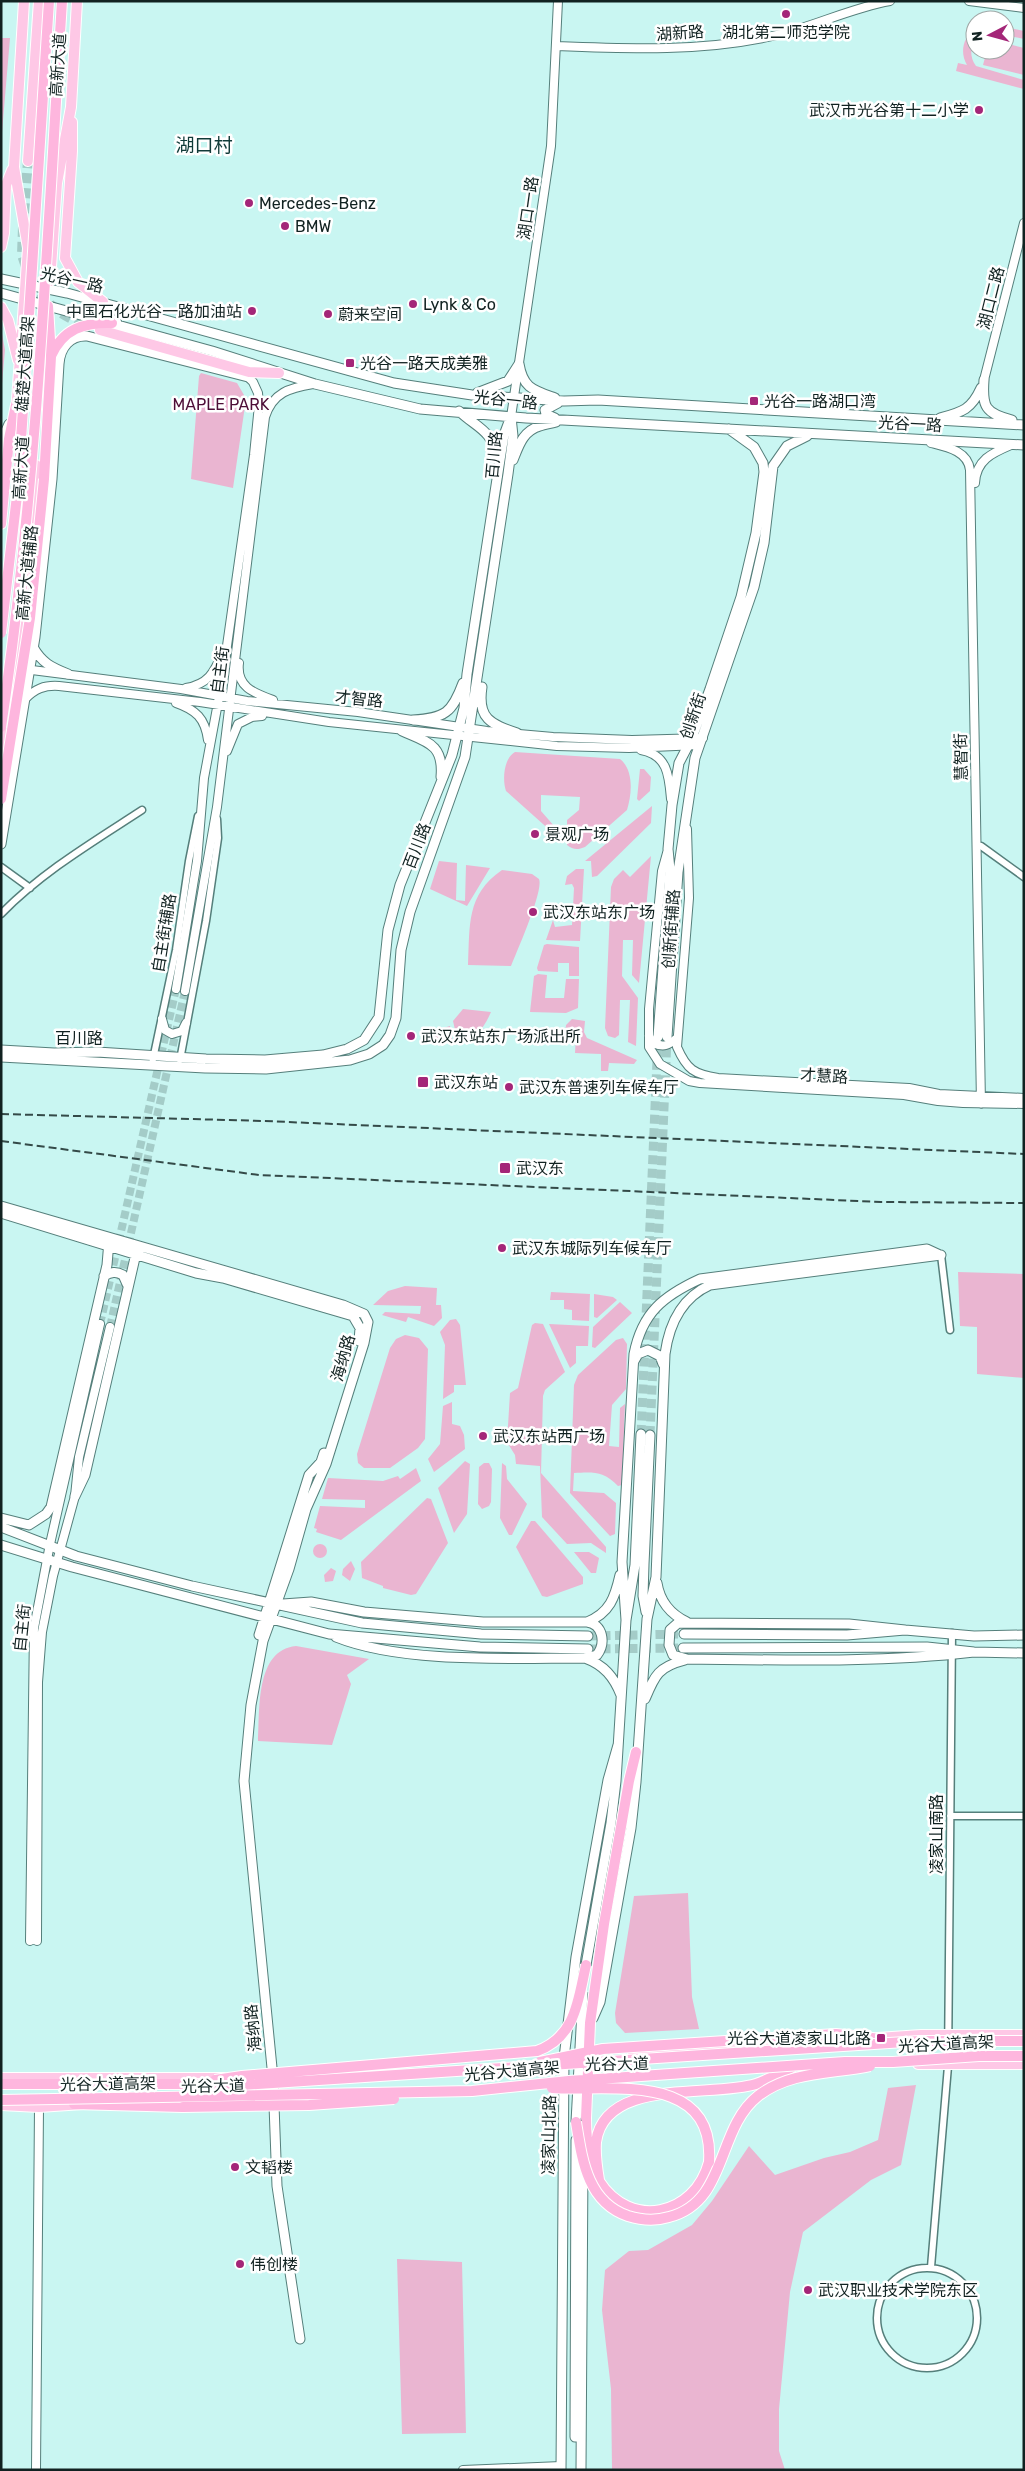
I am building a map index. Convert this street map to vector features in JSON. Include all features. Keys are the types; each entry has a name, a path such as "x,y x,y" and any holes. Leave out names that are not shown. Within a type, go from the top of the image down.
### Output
{"highway":[{"name":"雄楚大道高架","path":"1,633 18,487 49,1"},
{"name":"雄楚大道高架","path":"1,727 17,614 31,490 62,1"},
{"path":"1,799 29,626 44,479 51,357 48,306"},
{"path":"51,357 64,335 77,327 95,322 116,324"},
{"path":"1,524 9,439 16,405"},
{"path":"533,2086 569,2089 624,2087 657,2092 673,2097 688,2107 700,2120 705,2130 710,2150 706,2174 694,2192 677,2205 657,2211 635,2209 615,2199 599,2180 592,2166 586,2142 586,2094 590,2022 604,1924 629,1781 636,1752"},
{"path":"192,2084 242,2076 537,2051 556,2042 569,2027 574,2016 586,1965"},
{"path":"512,2069 573,2054 603,2049 836,2034 872,2038"},
{"name":"光谷大道高架","path":"1,2084 241,2085 512,2069 920,2041 1024,2040"},
{"name":"光谷大道高架","path":"1,2102 22,2100 472,2091 569,2081 781,2066 845,2062 893,2062 979,2056 1024,2056"},
{"path":"576,2122 585,2172 598,2194 621,2213 636,2218 663,2219 682,2213 701,2198 717,2174 731,2134 743,2112 755,2098 771,2087 797,2077 893,2062"},
{"path":"599,2180 596,2142 605,2122 620,2108 649,2096 756,2084 791,2068"},
{"path":"74,2104 183,2108 309,2105 472,2091"}],"main road":[{"name":"高新大道","path":"1,606 17,440 16,405 28,248 14,167 24,1"},
{"path":"28,161 39,1"},
{"name":"高新大道","path":"1,757 28,558 58,182 70,107 77,1"},
{"path":"70,107 72,151 65,258 78,282 103,302"},
{"path":"1,247 3,243 6,185 14,167"},
{"path":"21,210 29,220 38,225 47,223 56,209"},
{"name":"光谷一路","path":"1,279 103,302 394,383 460,394 564,402 598,400 1024,424"},
{"name":"光谷一路","path":"1,293 116,324 315,384 420,408 560,420 1024,445"},
{"path":"1,307 8,320 19,364"},
{"path":"116,324 110,318 108,312 113,309 124,308"},
{"path":"100,330 249,372 279,373"},
{"name":"高新大道辅路","path":"1,844 33,647 52,479 60,357 68,342 78,336 96,338 248,377"},
{"path":"472,395 508,381 519,364"},
{"path":"519,364 521,377 533,390 564,402"},
{"path":"933,420 966,409 973,404 984,380"},
{"path":"984,380 983,399 985,406 996,416 1024,424"},
{"path":"460,394 473,398 478,404 459,411 470,421 485,429 496,448 499,466"},
{"path":"17,440 20,411 31,401 40,412"},
{"path":"560,420 546,414 545,410 546,407 564,402"},
{"path":"1,453 2,440 16,405"},
{"name":"百川路","path":"180,1062 295,1058 334,1053 357,1045 370,1034 379,1017 388,930 400,885 452,755 464,708 467,674 499,466 504,435 511,416"},
{"name":"百川路","path":"1,1057 153,1060 266,1069 336,1063 360,1058 376,1050 390,1035 396,1018 401,950 410,912 462,769 485,632 508,474 513,436 511,416"},
{"path":"508,474 521,439 540,426 560,420"},
{"name":"创新街","path":"729,429 754,447 760,454 764,472 750,568 710,689 690,742 679,763 672,804 668,849 670,879 662,1037 678,872 687,822 692,776 701,741 756,581 764,543 773,466 787,446 798,439 814,434"},
{"path":"485,632 488,645 480,697 482,710 488,721 517,734"},
{"path":"33,647 47,666 68,674"},
{"path":"413,720 434,718 453,708 467,674"},
{"path":"402,730 428,741 435,747 441,759 441,780"},
{"path":"384,961 389,991 394,991 399,976"},
{"name":"百川路","path":"1,1050 54,1053 97,1052 153,1060"},
{"name":"海纳路","path":"1,1206 136,1251 343,1305 364,1314 368,1322 364,1343 326,1464 306,1509 267,1618 257,1640 247,1697 245,1723 244,1781 273,2078 277,2186 300,2339"},
{"name":"海纳路","path":"1,1213 109,1242"},
{"path":"1,1518 30,1525 38,1522 51,1507 104,1276 109,1242"},
{"path":"626,1620 622,1562 633,1362 639,1334 650,1314 669,1295 700,1279 926,1249 941,1255"},
{"path":"75,1496 85,1475 136,1251"},
{"path":"689,1623 676,1617 668,1608 658,1594 656,1577 664,1367 667,1339 676,1316 690,1298 710,1285 941,1255"},
{"path":"104,1276 109,1273 119,1272 123,1274 127,1284"},
{"path":"633,1362 638,1354 648,1350 660,1356 664,1367"},
{"path":"575,2470 576,2122 578,2061 586,1965 611,1823 622,1699 626,1620 635,1565 646,1434 643,1596 647,1620"},
{"path":"1,1527 50,1544 76,1556 192,1586 372,1624 481,1634 588,1636"},
{"path":"1,1545 47,1560 329,1634 353,1644 434,1655 597,1655 601,1644 601,1631 598,1626 595,1623 587,1622 483,1622 364,1612 311,1602 272,1604"},
{"path":"587,1622 597,1618 611,1606 616,1594 622,1562"},
{"path":"581,2470 585,2046 600,2002 631,1828 636,1752 642,1707 647,1620 656,1577"},
{"path":"687,1659 673,1655 669,1645 669,1636 673,1626 689,1623 850,1624 974,1636 1024,1635"},
{"path":"684,1634 847,1635 905,1630"},
{"path":"683,1648 926,1647 951,1652"},
{"path":"642,1707 655,1676 660,1670 672,1663 687,1659 848,1660 951,1652 1024,1653"},
{"path":"586,1654 608,1672 622,1699"},
{"name":"凌家山北路","path":"561,2468 564,2058 567,2019 576,1957 608,1780 618,1745"},
{"name":"光谷大道","path":"1,2078 273,2078 872,2038 1024,2035"},
{"name":"光谷大道","path":"1,2102 39,2107 128,2101 274,2100 564,2082 584,2079 595,2082 791,2068 917,2064 948,2066 1024,2064"}],"street":[{"name":"湖口一路","path":"511,416 551,146 558,1"},
{"name":"湖新路","path":"556,46 652,49 748,41 778,35 890,1"},
{"path":"969,1 1024,8"},
{"name":"湖口二路","path":"984,380 1024,223"},
{"name":"自主街","path":"176,989 194,880 201,806 247,504 259,405 257,388 238,369"},
{"name":"自主街","path":"185,991 217,807 267,411 277,396 287,389 315,384"},
{"name":"慧智街","path":"922,440 955,450 967,460 970,470 983,1101"},
{"name":"慧智街","path":"983,1101 975,480 977,470 985,458 1012,445"},
{"path":"243,594 244,627 238,672 248,690 282,703"},
{"path":"181,689 196,686 212,677 226,645"},
{"name":"才智路","path":"14,668 181,689 230,698 413,720 458,732"},
{"name":"才智路","path":"26,699 33,691 52,686 217,705 274,715 402,730 469,733 557,746 630,748 701,741"},
{"path":"162,699 198,712 206,727 209,750"},
{"path":"222,770 233,731 238,724 252,717 274,715"},
{"name":"才智路","path":"469,733 690,742"},
{"path":"630,748 650,752 663,762 669,774 672,804"},
{"name":"自主街辅路","path":"153,1060 176,950 193,834 201,806"},
{"path":"180,1062 200,954 218,838 217,807"},
{"path":"1,914 30,888 71,856 142,810"},
{"name":"创新街辅路","path":"677,1038 689,898 687,822"},
{"path":"981,846 1024,877"},
{"name":"创新街辅路","path":"648,1034 659,897 668,849"},
{"path":"1,866 30,888"},
{"path":"162,1019 165,1030 172,1034 182,1031 186,1023"},
{"path":"648,1034 653,1043 661,1046 669,1045 677,1038"},
{"name":"才慧路","path":"648,1034 649,1047 660,1064 689,1081 904,1094 938,1102 1024,1098"},
{"name":"才慧路","path":"677,1038 677,1047 684,1063 703,1076 909,1088 983,1101 1024,1104"},
{"path":"941,1255 950,1330"},
{"name":"自主街","path":"100,1324 50,1544 33,1643 34,1941 39,1662 45,1615 60,1549 75,1496 79,1458 110,1327"},
{"path":"55,1492 71,1457"},
{"name":"凌家山南路","path":"931,2268 948,2066 952,1633"},
{"path":"950,1816 1024,1816"},
{"path":"567,2019 574,2030 586,2030 591,2024"},
{"path":"36,2470 39,2107"},
{"path":"931,2268 948,2272 962,2282 972,2296 977,2313 975,2330 968,2346 956,2358 941,2366 925,2368 909,2365 895,2357 882,2338 877,2314 880,2299 888,2285 901,2275 915,2269 931,2268"},
{"path":"463,2470 561,2468"}],"green space":[{"path":"1015,29 1024,31 1024,39 1015,37"},
{"path":"1,38 10,38 1,144"},
{"path":"965,42 965,60 963,55"},
{"path":"1015,46 1024,48 1024,75 983,65 984,60 1015,60"},
{"path":"965,60 973,60 976,66 1024,80 1024,89 956,71 958,63 967,65"},
{"path":"1,328 5,350 1,395"},
{"name":"MAPLE PARK","path":"201,373 237,383 244,395 245,406 233,488 191,479 199,376"},
{"path":"515,752 620,759 628,769 631,783 627,810 585,847 571,848 567,845 567,820 579,810 580,797 541,795 541,811 555,827 557,831 553,833 506,791 504,781 506,764"},
{"path":"640,769 644,769 651,777 650,791 639,801 637,799"},
{"path":"652,806 651,823 597,876 592,877 591,861 585,861"},
{"path":"651,856 639,983 632,975 633,940 623,940 622,976 638,998 636,1046 628,1042 630,1000 620,1000 619,1035 615,1038 608,1036 605,1028 611,887 614,879 623,870 630,877"},
{"path":"439,861 457,863 456,900 465,901 466,865 490,868 467,906 430,889"},
{"path":"576,869 584,869 580,941 546,940 553,920 555,927 572,925 574,888 572,884 565,885 567,876"},
{"path":"502,870 532,874 539,879 538,895 529,921 511,966 468,965 470,924 476,900 490,880"},
{"path":"544,945 579,947 579,976 569,976 569,963 558,963 558,972 538,971 537,968"},
{"path":"538,974 547,975 545,998 564,998 566,979 579,979 578,1008 566,1013 530,1012 534,976"},
{"path":"463,1009 491,1012 475,1036 458,1043 453,1021"},
{"path":"572,1019 585,1021 584,1032 587,1038 637,1060 634,1064 609,1063 608,1071 601,1071 601,1054 575,1053 576,1035 565,1034 566,1025"},
{"path":"450,1026 453,1043 422,1043 427,1029 440,1029"},
{"path":"958,1272 1024,1274 1024,1378 977,1374 977,1327 960,1326"},
{"path":"405,1286 437,1288 436,1305 441,1305 442,1318 434,1326 408,1317 406,1322 382,1315 385,1312 420,1314 421,1306 373,1305 388,1291"},
{"path":"551,1292 590,1294 589,1321 572,1320 572,1310 564,1309 564,1300 550,1300"},
{"path":"594,1294 613,1297 617,1300 597,1318 594,1317"},
{"path":"620,1302 632,1313 595,1348 592,1347 593,1327"},
{"path":"456,1319 460,1325 466,1385 454,1385 454,1392 443,1399 445,1345 440,1332 450,1320"},
{"path":"535,1323 543,1324 565,1372 545,1390 543,1396 541,1473 606,1547 606,1553 591,1543 567,1544 542,1517 540,1466 516,1464 515,1455 507,1442 510,1393 518,1388 532,1325"},
{"path":"549,1324 589,1326 588,1346 576,1346 576,1363 570,1368"},
{"path":"405,1335 419,1338 428,1349 425,1439 418,1448 390,1468 364,1468 358,1463 357,1454 390,1348 396,1339"},
{"path":"623,1338 627,1344 626,1389 612,1405 609,1446 619,1447 620,1408 625,1404 622,1485 618,1486 603,1475 587,1472 574,1473 573,1491 604,1493 616,1503 615,1534 610,1536 570,1493 574,1385 578,1375 616,1340"},
{"path":"452,1402 452,1424 460,1426 464,1435 465,1449 434,1472 428,1459 440,1444 443,1406"},
{"path":"465,1461 470,1464 467,1514 454,1533 438,1488"},
{"path":"484,1463 489,1463 492,1469 491,1502 489,1506 482,1509 478,1504 479,1467"},
{"path":"502,1463 506,1466 507,1479 527,1504 512,1535 509,1535 500,1518"},
{"path":"416,1468 421,1481 341,1540 316,1532 317,1529 314,1528 320,1506 365,1508 365,1500 322,1499 328,1478 383,1481 398,1476 400,1479"},
{"path":"427,1498 431,1499 448,1543 416,1594 411,1595 383,1588 383,1586 362,1578 361,1562"},
{"path":"531,1521 535,1521 583,1577 583,1584 547,1597 542,1596 516,1547"},
{"path":"320,1544 325,1546 327,1551 325,1556 320,1558 315,1556 313,1551 315,1546"},
{"path":"574,1552 589,1552 599,1558 596,1573 591,1573"},
{"path":"351,1561 355,1569 350,1581 342,1575 343,1569"},
{"path":"331,1568 336,1571 333,1581 325,1582 324,1575"},
{"path":"296,1646 369,1659 347,1675 351,1684 332,1745 258,1741 260,1698 266,1670 273,1658 283,1650"},
{"path":"688,1893 692,1997 699,2029 625,2033 616,2023 615,2013 634,1896"},
{"path":"916,2085 901,2165 871,2180 803,2232 790,2292 779,2409 779,2451 785,2470 612,2470 611,2389 602,2310 605,2270 629,2251 648,2250 692,2225 712,2201 749,2146 775,2175 824,2158 850,2152 878,2140 888,2088"},
{"path":"397,2259 462,2262 466,2433 402,2434"}],"tunnel":[{"path":"24,213 28,161"},
{"path":"23,227 22,255 26,267"},
{"path":"31,281 56,310 91,327"},
{"path":"100,1324 176,989"},
{"path":"110,1327 185,991"},
{"path":"641,1434 658,1037"},
{"path":"650,1435 667,1038"},
{"path":"588,1636 684,1634"},
{"path":"588,1649 683,1648"}],"railway":[{"path":"1,1114 265,1121 1024,1154"},
{"path":"1,1141 259,1175 881,1202 1024,1203"}],"place":[{"name":"湖北第二师范学院","path":"786,14"},
{"name":"武汉市光谷第十二小学","path":"979,110"},
{"name":"Mercedes-Benz","path":"249,203"},
{"name":"BMW","path":"285,226"},
{"name":"Lynk & Co","path":"413,304"},
{"name":"中国石化光谷一路加油站","path":"252,311"},
{"name":"蔚来空间","path":"328,314"},
{"name":"光谷一路天成美雅","path":"350,363"},
{"name":"光谷一路湖口湾","path":"754,401"},
{"name":"景观广场","path":"535,834"},
{"name":"武汉东站东广场","path":"533,912"},
{"name":"武汉东站东广场派出所","path":"411,1036"},
{"name":"武汉东站","path":"423,1082"},
{"name":"武汉东普速列车候车厅","path":"509,1087"},
{"name":"武汉东","path":"505,1168"},
{"name":"武汉东城际列车候车厅","path":"502,1248"},
{"name":"武汉东站西广场","path":"483,1436"},
{"name":"光谷大道凌家山北路","path":"881,2038"},
{"name":"文韬楼","path":"235,2167"},
{"name":"伟创楼","path":"240,2264"},
{"name":"武汉职业技术学院东区","path":"808,2290"}],"district":[{"name":"湖口村","path":"204,145"}]}
